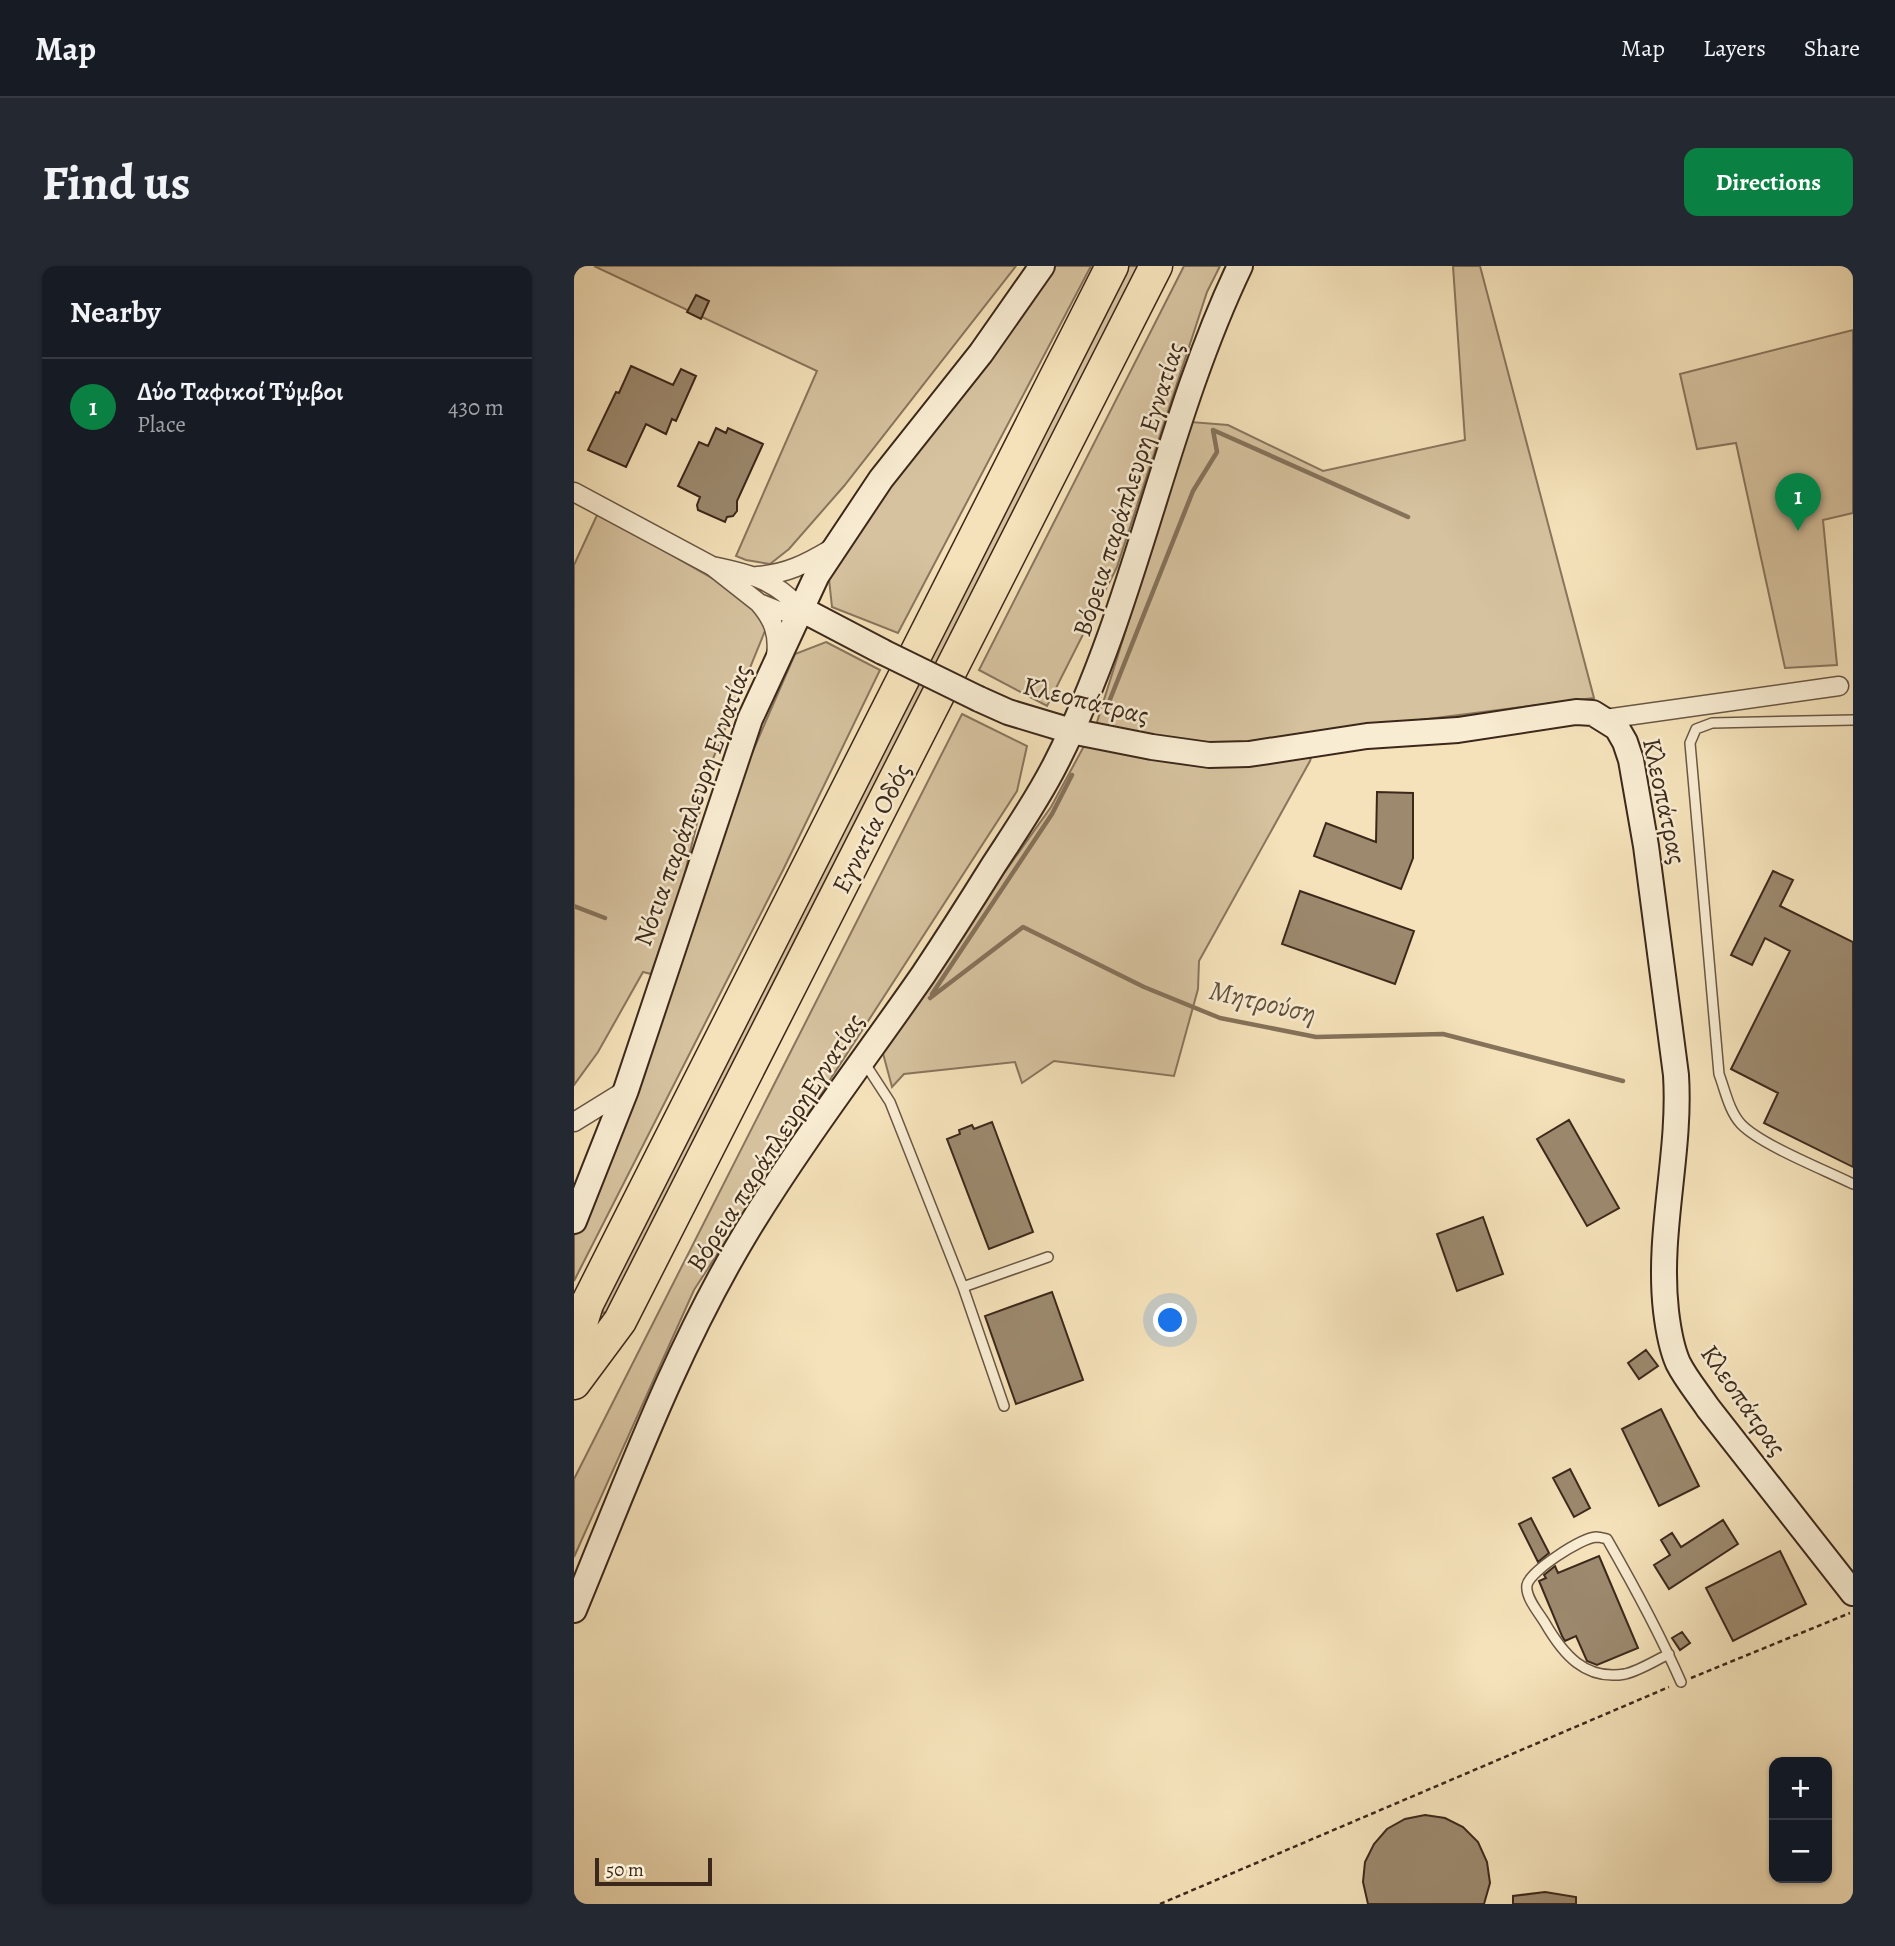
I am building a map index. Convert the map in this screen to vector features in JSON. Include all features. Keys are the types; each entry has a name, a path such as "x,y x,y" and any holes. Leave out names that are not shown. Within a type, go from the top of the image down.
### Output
{"highway":[{"name":"Εγνατία Οδός","path":"574,1346 587,1304 1112,266"},
{"name":"Εγνατία Οδός","path":"574,1383 620,1321 1156,266"}],"street":[{"name":"Νότια παράπλευρη Εγνατίας","path":"574,1221 626,1090 750,719 817,575 881,479 964,375 1042,266"},
{"name":"Βόρεια παράπλευρη Εγνατίας","path":"1070,731 1119,615 1189,395 1222,304 1240,266"},
{"path":"574,492 712,566 758,603 769,614 776,629 776,660"},
{"path":"755,576 778,575 799,568 836,545"},
{"path":"712,566 755,576 777,586 801,609"},
{"path":"758,603 779,611 801,609"},
{"name":"Κλεοπάτρας","path":"801,609 979,699 1037,723 1164,749 1228,755 1268,752 1367,736 1476,728 1576,712 1588,712 1605,719 1622,736 1634,774 1674,1056 1677,1094 1663,1261 1665,1306 1673,1350 1678,1363 1701,1398 1853,1593"},
{"path":"1605,719 1839,686"},
{"name":"Βόρεια παράπλευρηΕγνατίας","path":"574,1610 675,1370 723,1272 813,1130 925,972 1014,834 1057,762 1070,731"},
{"path":"574,1122 626,1090"}],"lane":[{"path":"1853,720 1712,723 1696,729 1690,743 1719,1074 1730,1106 1741,1124 1762,1139 1853,1184"},
{"path":"863,1060 890,1102 963,1287 1004,1406"},
{"path":"963,1287 1048,1258"},
{"path":"1669,1654 1626,1674 1600,1675 1580,1665 1558,1647 1532,1602 1527,1590 1530,1577 1581,1543 1594,1537 1607,1539 1646,1606 1669,1654 1681,1682"}],"path":[{"path":"1160,1904 1853,1611"}],"shaded area":[{"path":"594,266 1016,266 844,486 789,549 770,564 736,556 817,371"},
{"path":"1044,266 1091,266 898,633 832,607 829,579 895,470"},
{"path":"1128,266 1138,266 610,1311 603,1313 602,1307"},
{"path":"1184,266 1220,266 1207,292 1117,567 1047,706 979,670"},
{"path":"1453,266 1480,266 1594,698 1318,733 1310,761 1199,961 1198,989 1174,1076 1054,1061 1022,1083 1015,1062 904,1074 892,1087 881,1046 1051,807 1097,722 1191,422 1228,425 1323,471 1465,440"},
{"path":"1853,330 1853,513 1823,520 1837,665 1785,668 1736,443 1697,449 1680,374"},
{"path":"598,513 752,601 769,621 712,761 683,881 651,974 643,972 598,1052 574,1085 574,565"},
{"path":"826,642 880,670 783,870 574,1281 574,1236 626,1103 723,820 795,654"},
{"path":"962,714 1027,746 1017,791 694,1290 574,1557 574,1479"}],"building":[{"path":"696,295 709,301 701,319 687,312"},
{"path":"631,366 673,385 681,369 696,376 676,421 672,419 666,434 646,424 626,467 588,450"},
{"path":"716,428 726,433 728,428 763,444 737,501 737,511 733,516 727,517 725,522 698,510 700,497 678,486 699,442 708,446"},
{"path":"1377,792 1413,793 1413,858 1401,889 1314,856 1326,823 1376,842"},
{"path":"1773,871 1793,880 1780,906 1853,942 1853,1167 1764,1123 1778,1093 1731,1069 1790,951 1765,938 1752,965 1731,955"},
{"path":"1300,891 1414,931 1395,984 1282,944"},
{"path":"1569,1120 1619,1208 1587,1226 1537,1139"},
{"path":"992,1122 1033,1232 989,1249 947,1139 972,1125 974,1129"},
{"path":"1483,1217 1503,1274 1457,1291 1437,1234"},
{"path":"1052,1292 1083,1380 1016,1404 985,1316"},
{"path":"1646,1350 1658,1366 1639,1379 1628,1363"},
{"path":"1661,1409 1699,1486 1659,1506 1622,1429"},
{"path":"1570,1469 1590,1508 1574,1517 1553,1478"},
{"path":"1531,1518 1549,1553 1538,1562 1519,1524"},
{"path":"1723,1520 1738,1544 1669,1589 1654,1565 1670,1555 1661,1540 1672,1533 1681,1547"},
{"path":"1780,1551 1806,1604 1733,1641 1706,1588"},
{"path":"1599,1556 1638,1648 1597,1665 1587,1661 1576,1636 1565,1641 1539,1581 1546,1578 1544,1575 1555,1566 1558,1573"},
{"path":"1682,1632 1690,1643 1680,1650 1672,1638"},
{"path":"1425,1815 1445,1818 1463,1827 1478,1842 1487,1862 1490,1883 1484,1904 1368,1904 1363,1882 1365,1862 1374,1844 1387,1829 1405,1819"},
{"path":"1545,1892 1576,1897 1576,1904 1513,1904 1513,1896"}],"waterway":[{"path":"1213,430 1408,517"},
{"path":"1105,712 1193,491 1217,452 1213,430"},
{"path":"932,994 1052,814 1072,775"},
{"name":"Μητρούση","path":"574,906 605,918"},
{"name":"Μητρούση","path":"930,998 1023,927 1144,987 1220,1018 1316,1037 1443,1034 1623,1081"}],"place":[{"name":"Δύο Ταφικοί Τύμβοι","path":"1798,531"}]}
